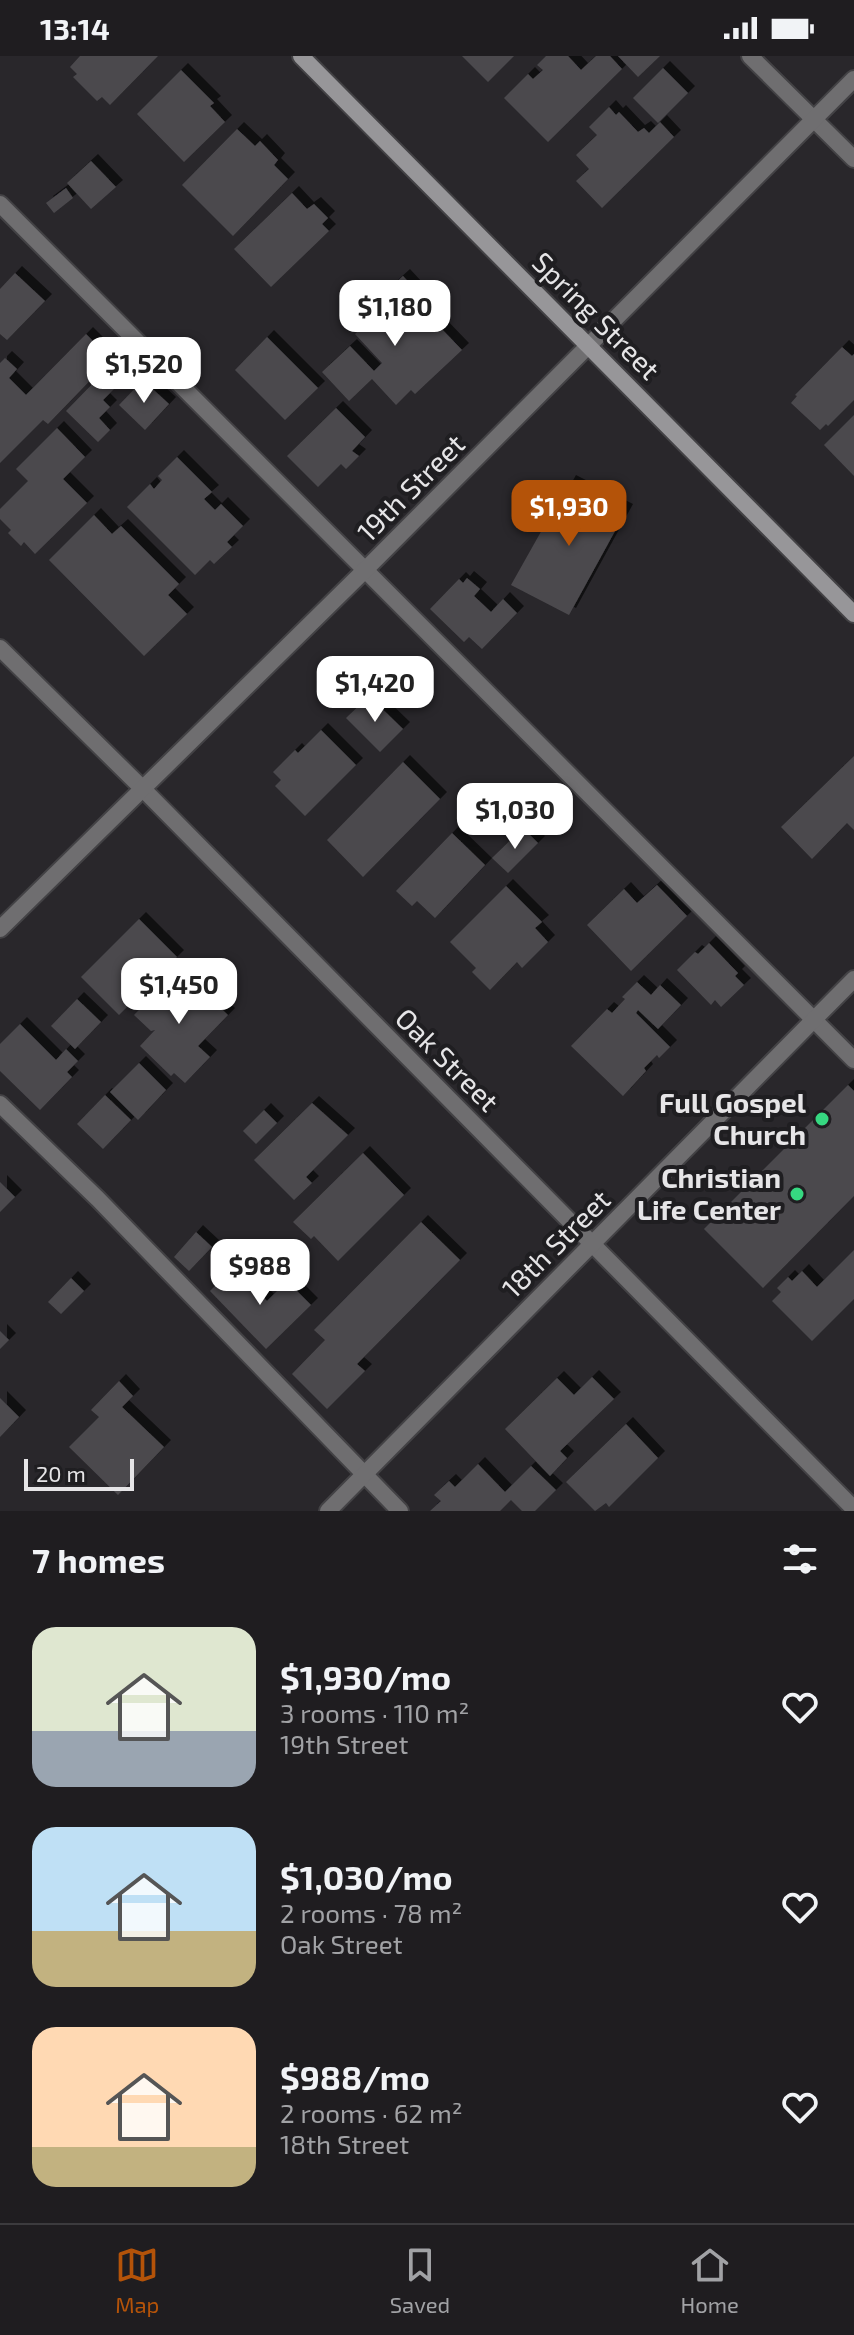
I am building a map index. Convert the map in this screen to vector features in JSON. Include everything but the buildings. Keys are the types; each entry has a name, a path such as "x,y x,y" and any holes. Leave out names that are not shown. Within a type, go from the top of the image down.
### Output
{"main road":[{"name":"Spring Street","path":"301,56 854,614"}],"street":[{"path":"750,56 854,159"},
{"name":"19th Street","path":"0,929 365,570 854,79"},
{"path":"0,204 854,1060"},
{"name":"Oak Street","path":"0,648 854,1509"},
{"name":"18th Street","path":"328,1511 854,979"},
{"path":"0,1104 98,1199 400,1511"}],"place":[{"name":"Full Gospel Church","path":"822,1119"},
{"name":"Christian Life Center","path":"797,1194"}]}
